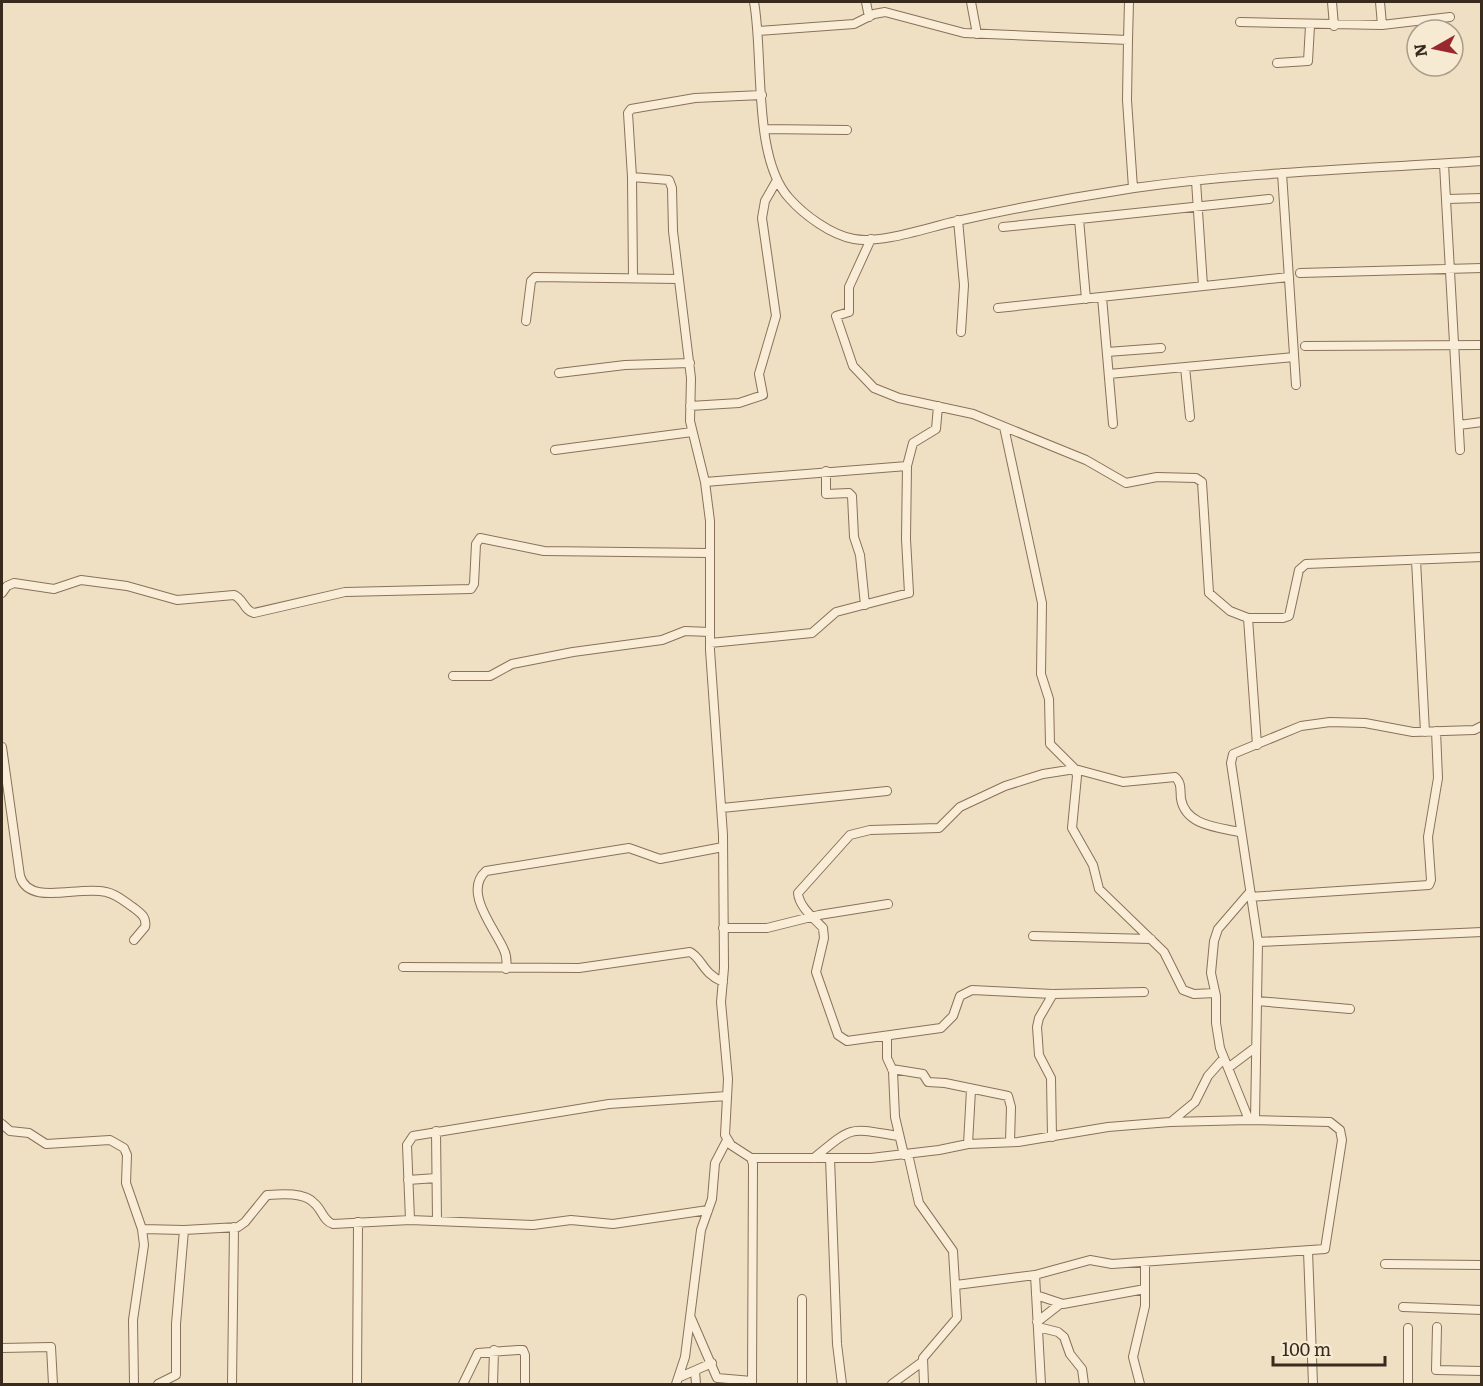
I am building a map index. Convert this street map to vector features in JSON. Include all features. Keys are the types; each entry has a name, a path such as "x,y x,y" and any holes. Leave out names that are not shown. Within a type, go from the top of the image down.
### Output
{"street":[{"path":"754,2 764,129 771,169 788,196 803,212 825,226 854,239 871,239 958,220 1133,188 1282,173 1482,161"},
{"path":"866,2 869,17"},
{"path":"971,2 977,34"},
{"path":"1129,2 1127,100 1133,188"},
{"path":"1332,2 1334,26"},
{"path":"1380,2 1382,25"},
{"path":"758,31 854,24 885,12 953,31 977,34 1128,40"},
{"path":"1240,22 1310,26 1382,25 1450,17"},
{"path":"1277,63 1308,61 1310,26"},
{"path":"633,278 630,110 695,99 762,95"},
{"path":"764,129 847,130"},
{"path":"1444,164 1452,269 1460,450"},
{"path":"1282,173 1296,385"},
{"path":"632,177 670,181 678,279 690,363 692,432 705,482 710,521 710,642 722,808 722,1002 728,1059 727,1140 715,1163 708,1210 699,1237 686,1357 678,1381"},
{"path":"690,406 732,404 763,395 759,374 776,316 762,218 765,201 777,180"},
{"path":"1196,181 1203,286"},
{"path":"1447,199 1482,198"},
{"path":"1003,227 1269,199"},
{"path":"1079,219 1086,299"},
{"path":"958,220 964,285 960,332"},
{"path":"871,239 849,287 849,312 836,316 849,357 858,373 881,393 973,414 1086,460 1126,483 1157,477 1199,478 1203,485 1209,593 1230,611 1248,618 1289,616 1299,570 1303,565 1482,557"},
{"path":"1300,273 1482,268"},
{"path":"526,321 531,281 535,277 678,279"},
{"path":"998,308 1289,277"},
{"path":"1102,297 1113,424"},
{"path":"1305,346 1482,345"},
{"path":"1107,352 1161,348"},
{"path":"1109,374 1294,357"},
{"path":"559,373 625,365 690,363"},
{"path":"1185,367 1190,417"},
{"path":"710,642 812,633 836,612 910,592 906,538 907,466 913,443 936,429 938,406"},
{"path":"1459,425 1482,422"},
{"path":"1004,427 1040,591 1043,617 1042,679 1048,699 1049,741 1053,749 1075,769 1078,780 1072,823 1074,836 1093,865 1099,889 1167,956 1176,981 1183,990 1194,993 1215,993"},
{"path":"555,450 692,432"},
{"path":"705,482 907,466"},
{"path":"826,471 827,495 849,493 852,496 854,537 860,555 865,605"},
{"path":"2,593 7,586 14,583 54,589 81,580 127,586 177,600 234,595 249,612 254,613 345,592 471,589 474,584 477,544 480,538 544,551 710,553"},
{"path":"1416,560 1425,732"},
{"path":"1248,618 1257,745"},
{"path":"453,676 493,675 512,664 605,646 662,640 685,631 711,632"},
{"path":"1252,1120 1258,942 1239,832 1231,758 1235,751 1257,745 1301,726 1330,722 1365,723 1402,731 1425,732 1474,730 1482,726"},
{"path":"1252,1120 1224,1058 1216,1030 1215,993 1211,973 1214,941 1225,918 1249,895 1429,885 1431,880 1428,837 1438,778 1437,731"},
{"path":"2,747 20,876 25,887 40,893 74,890 111,893 139,912 145,919 145,927 134,940"},
{"path":"1144,992 1053,994 966,991 960,996 953,1016 946,1026 847,1041 838,1035 816,972 824,938 823,928 798,899 798,893 850,835 870,830 939,828 956,810 1005,786 1043,774 1075,769 1123,782 1175,777 1180,781 1183,804 1196,821 1239,832"},
{"path":"722,808 886,791"},
{"path":"507,969 505,952 481,909 479,882 486,871 629,848 660,859 723,847"},
{"path":"723,928 767,928 812,917 888,904"},
{"path":"1258,942 1482,932"},
{"path":"1032,936 1151,939"},
{"path":"403,967 579,968 690,952 697,956 707,974 723,982"},
{"path":"1052,1137 1051,1077 1039,1055 1037,1024 1053,994"},
{"path":"1257,1001 1350,1008"},
{"path":"887,1036 887,1058 892,1069 893,1104 899,1136 919,1203 953,1251 956,1322 925,1354 922,1362 924,1384"},
{"path":"1228,1068 1256,1047"},
{"path":"1170,1122 1196,1102 1208,1076 1224,1058"},
{"path":"892,1069 923,1074 927,1082 945,1083 1010,1097 1011,1143"},
{"path":"968,1144 971,1090"},
{"path":"410,1220 409,1139 413,1136 609,1104 727,1096"},
{"path":"727,1140 751,1158 830,1158 906,1154 968,1144 1011,1143 1108,1127 1170,1122 1252,1120 1330,1122 1340,1130 1342,1140 1328,1245 1323,1250 1112,1264 1090,1260 1035,1275 956,1285"},
{"path":"2,1124 10,1131 29,1133 46,1144 110,1140 122,1145 127,1155 127,1187 142,1229 144,1255 133,1320 135,1384"},
{"path":"814,1158 849,1131 858,1129 899,1136"},
{"path":"436,1131 437,1221"},
{"path":"690,1317 719,1379 752,1383 751,1158"},
{"path":"830,1158 837,1337 842,1384"},
{"path":"408,1180 436,1178"},
{"path":"142,1229 184,1230 234,1227 245,1222 267,1195 289,1195 311,1200 331,1224 410,1220 533,1224 571,1220 613,1224 708,1210"},
{"path":"357,1384 358,1222"},
{"path":"232,1384 234,1227"},
{"path":"158,1384 176,1375 176,1324 184,1230"},
{"path":"1308,1251 1313,1384"},
{"path":"1140,1384 1132,1357 1143,1315 1145,1262"},
{"path":"1385,1264 1482,1265"},
{"path":"1035,1275 1041,1384"},
{"path":"1036,1295 1060,1304 1144,1289"},
{"path":"802,1299 802,1384"},
{"path":"1037,1325 1060,1304"},
{"path":"1404,1307 1482,1310"},
{"path":"1037,1325 1058,1332 1064,1337 1070,1354 1082,1369 1084,1384"},
{"path":"1437,1327 1436,1370 1482,1371"},
{"path":"1408,1328 1408,1384"},
{"path":"2,1348 50,1346 53,1384"},
{"path":"493,1384 494,1350"},
{"path":"464,1384 476,1354 480,1351 494,1350 523,1350 525,1384"},
{"path":"892,1384 922,1362"},
{"path":"678,1381 712,1363"},
{"path":"695,1371 696,1384"}]}
